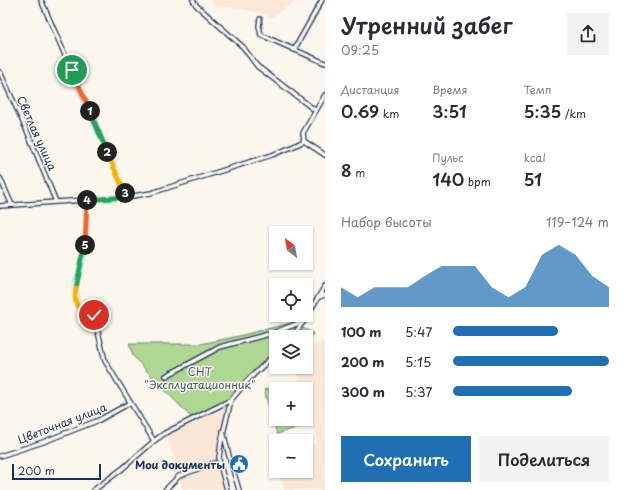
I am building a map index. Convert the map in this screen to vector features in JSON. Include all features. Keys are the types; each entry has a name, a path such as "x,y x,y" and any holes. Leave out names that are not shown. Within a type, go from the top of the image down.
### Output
{"street":[{"path":"41,0 126,197"},
{"path":"193,0 196,5 243,46 256,66 316,112"},
{"path":"294,50 322,0"},
{"path":"260,19 259,26 261,35 325,63"},
{"name":"Светлая улица","path":"0,72 28,133 56,202"},
{"path":"325,96 303,133 304,141 325,155"},
{"path":"0,206 126,197 151,193 272,155 304,141"},
{"path":"0,178 12,205"},
{"path":"87,200 84,254 76,285 75,298 77,306 94,315 105,361 154,441"},
{"path":"313,306 325,287"},
{"path":"319,297 325,295"},
{"path":"166,376 220,347 272,333 299,322"},
{"path":"94,490 122,469 154,441 172,429 231,400 247,381 269,360"},
{"path":"227,490 220,463 221,442 231,400"},
{"name":"Цветочная улица","path":"0,456 43,442 99,420 130,403"},
{"path":"223,431 239,490"},
{"path":"165,490 179,476 211,464 220,463"}],"shaded area":[{"path":"210,0 298,0 270,18 265,14 215,6"},
{"path":"325,341 325,490 284,490 280,478 313,478 313,444 317,443 312,426 313,382 299,382 297,374 313,374 313,345"},
{"path":"227,404 228,407 221,427 218,460 180,475 166,435"},
{"path":"216,466 224,490 183,490 180,479"}],"green space":[{"name":"СНТ \"Эксплуатационник\"","path":"294,322 299,322 301,325 297,330 269,330 269,358 245,380 231,399 192,418 133,356 129,344 201,344"},
{"path":"269,389 269,407 264,390"},
{"path":"275,426 302,426 277,434"}],"place":[{"name":"Мои документы","path":"239,464"}],"route":[{"path":"72,70 126,197 87,200 84,254 76,285 75,298 77,306 94,315"}]}
